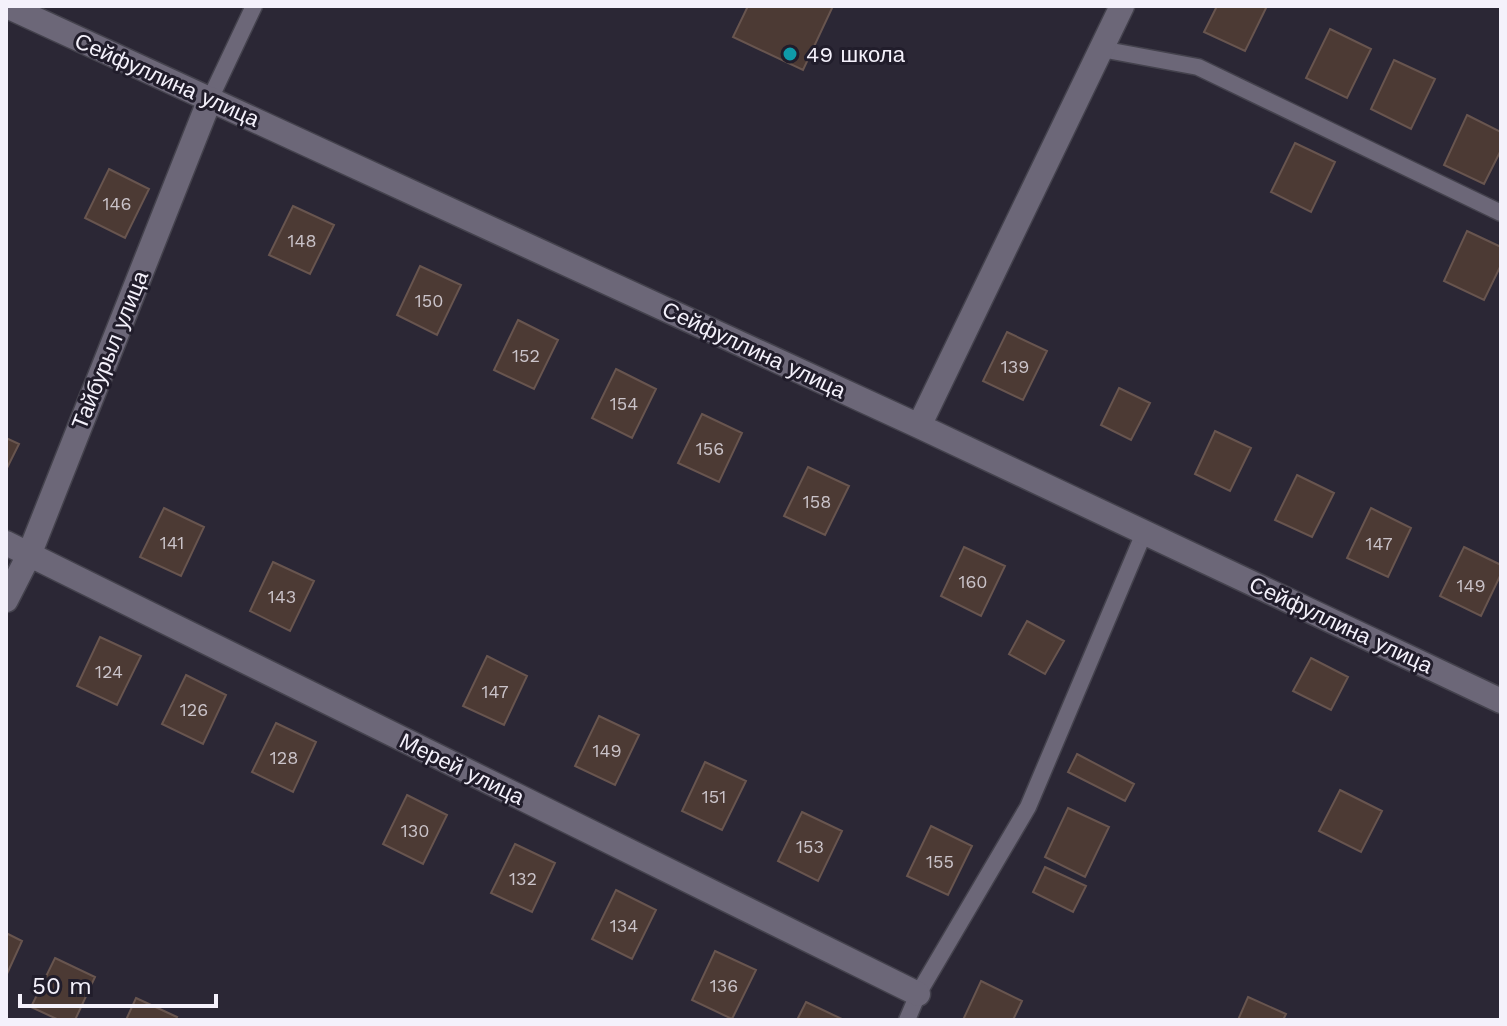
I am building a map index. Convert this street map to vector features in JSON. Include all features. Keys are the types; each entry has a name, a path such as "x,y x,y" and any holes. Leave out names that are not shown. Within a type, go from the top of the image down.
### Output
{"street":[{"name":"Сейфуллина улица","path":"7,6 207,101 210,99 919,426 1501,701"},
{"path":"919,426 1122,6"},
{"name":"Тайбурыл улица","path":"6,600 29,555 210,99"},
{"name":"Мерей улица","path":"6,543 918,994"}],"lane":[{"path":"210,99 254,6"},
{"path":"1101,49 1198,67 1501,213"},
{"path":"907,1020 918,994 1028,807 1144,533"}],"building":[{"name":"49 школа","path":"748,6 833,6 803,70 733,37"},
{"path":"1217,6 1267,6 1245,51 1204,32"},
{"path":"1330,29 1371,49 1347,98 1306,78"},
{"path":"1394,60 1435,79 1411,129 1371,109"},
{"path":"1467,115 1501,132 1501,150 1484,184 1444,165"},
{"path":"1295,143 1335,162 1311,212 1271,192"},
{"path":"109,169 149,189 125,238 85,218"},
{"path":"293,206 334,225 310,274 269,255"},
{"path":"1467,231 1501,247 1501,265 1484,300 1444,281"},
{"path":"420,266 461,285 437,335 397,315"},
{"path":"518,320 558,340 534,389 494,370"},
{"path":"1007,332 1047,351 1023,400 983,381"},
{"path":"616,369 656,389 632,438 592,418"},
{"path":"1119,388 1150,403 1131,440 1101,425"},
{"path":"702,414 742,433 719,482 678,463"},
{"path":"1215,431 1251,448 1230,491 1195,474"},
{"path":"6,438 19,444 6,470"},
{"path":"808,467 849,486 825,535 784,516"},
{"path":"1297,475 1334,493 1312,537 1275,520"},
{"path":"164,508 204,527 181,576 140,557"},
{"path":"1371,508 1411,528 1388,577 1347,558"},
{"path":"964,547 1005,566 981,616 941,596"},
{"path":"1464,547 1501,565 1501,574 1481,616 1440,596"},
{"path":"273,562 314,581 290,631 250,611"},
{"path":"1027,621 1064,641 1045,674 1009,654"},
{"path":"100,637 141,656 117,705 77,686"},
{"path":"487,656 527,676 504,725 463,706"},
{"path":"1311,658 1348,677 1331,710 1293,691"},
{"path":"186,675 226,695 203,744 162,724"},
{"path":"599,716 639,735 615,785 575,766"},
{"path":"276,723 316,742 293,792 252,772"},
{"path":"1077,754 1134,784 1125,801 1068,772"},
{"path":"705,762 746,781 722,830 682,811"},
{"path":"1340,790 1382,811 1361,852 1319,831"},
{"path":"407,795 447,815 423,864 383,844"},
{"path":"1068,808 1109,827 1085,877 1045,857"},
{"path":"802,812 842,831 818,881 778,861"},
{"path":"931,826 972,846 948,895 907,876"},
{"path":"515,844 555,863 532,912 491,893"},
{"path":"1045,867 1086,886 1073,912 1033,892"},
{"path":"616,890 656,910 632,959 592,939"},
{"path":"6,933 22,941 6,976"},
{"path":"715,951 756,970 732,1019 692,1000"},
{"path":"55,958 95,977 75,1020 59,1020 31,1007"},
{"path":"981,981 1022,1001 1013,1020 963,1020"},
{"path":"1248,997 1286,1014 1283,1020 1238,1020"},
{"path":"136,998 177,1017 175,1020 126,1020"},
{"path":"806,1002 844,1020 797,1020"}],"place":[{"name":"49 школа","path":"790,54"}]}
